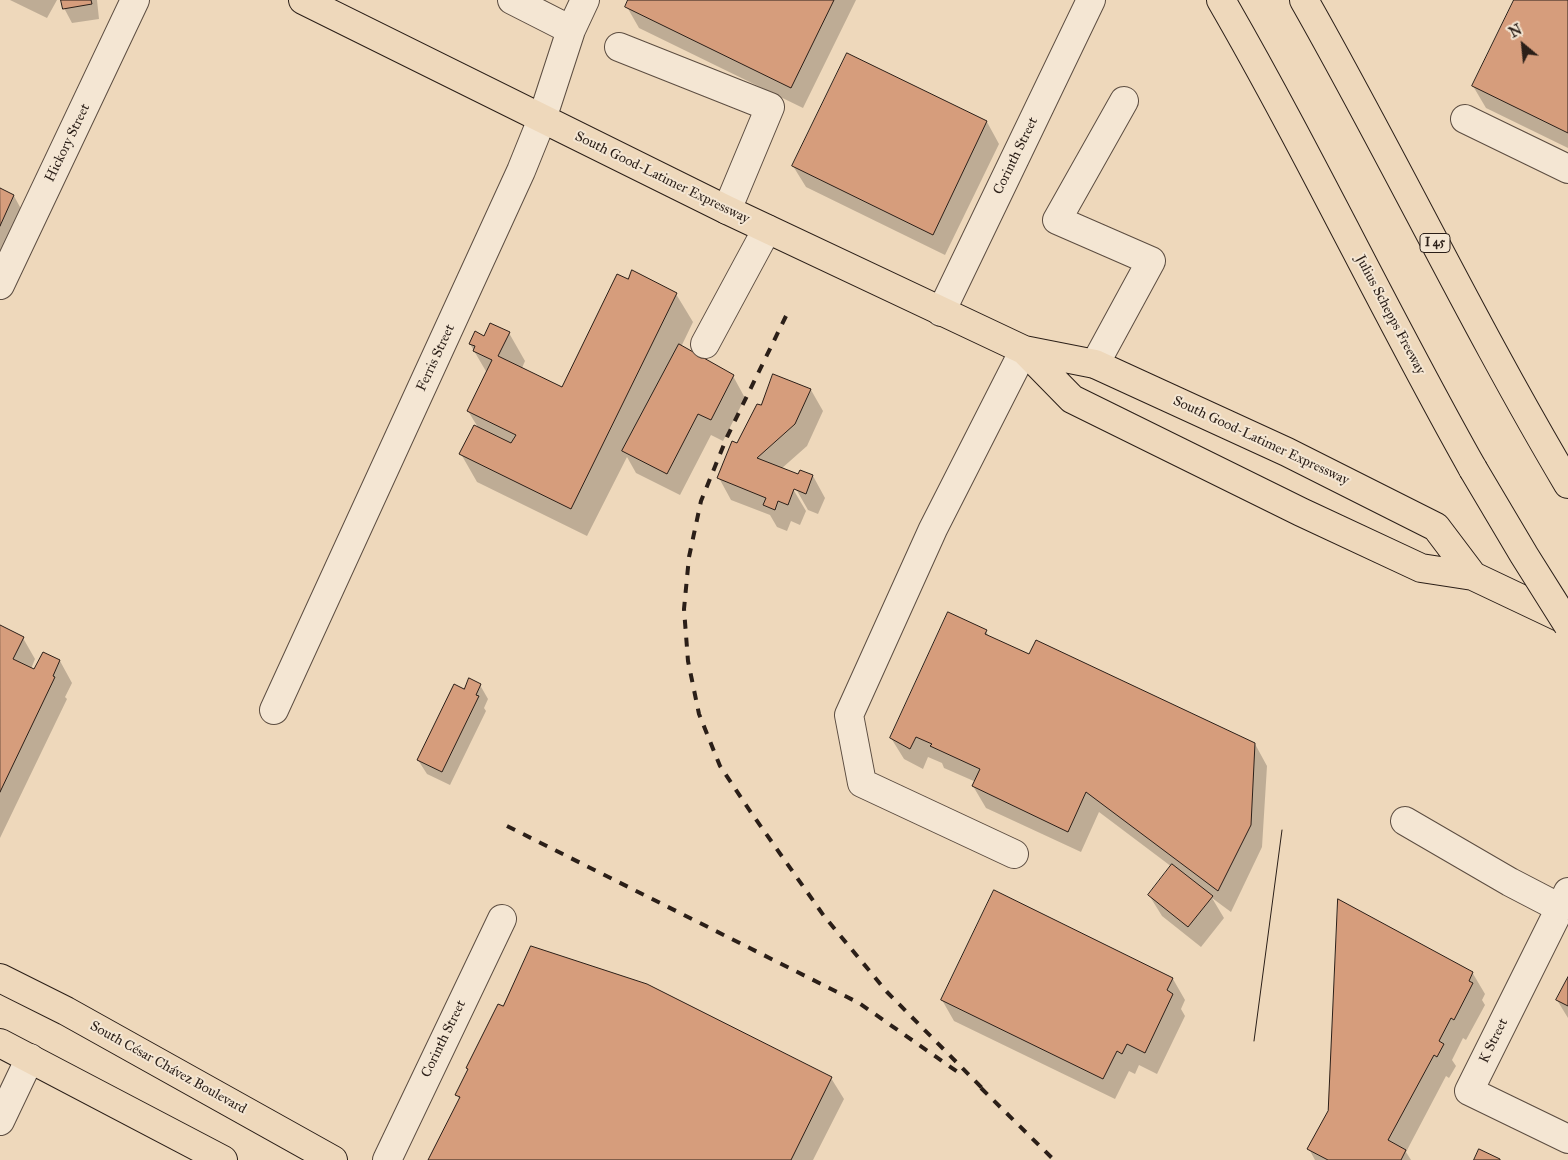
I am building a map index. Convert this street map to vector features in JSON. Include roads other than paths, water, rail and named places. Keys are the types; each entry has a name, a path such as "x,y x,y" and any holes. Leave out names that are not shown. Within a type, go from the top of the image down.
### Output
{"main road":[{"name":"South Good-Latimer Expressway","path":"303,0 332,6 542,118 727,210 941,312 1024,350 1095,364 1287,452 1436,527 1473,576"},
{"name":"Julius Schepps Freeway","path":"1221,0 1306,156 1449,427 1524,555 1568,623"},
{"name":"I 45","path":"1304,0 1500,366 1568,484"},
{"name":"South Good-Latimer Expressway","path":"1024,350 1072,399 1301,512 1421,568 1473,576 1568,623"},
{"name":"South César Chávez Boulevard","path":"0,978 66,1011 333,1160"},
{"path":"0,1043 223,1160"}],"street":[{"name":"Hickory Street","path":"0,285 135,0"},
{"path":"512,0 571,30"},
{"name":"Ferris Street","path":"274,710 521,171 542,118 571,30 585,0"},
{"name":"Corinth Street","path":"941,312 1091,0"},
{"path":"619,48 770,107 727,210"},
{"path":"1095,364 1151,260 1057,220 1124,101"},
{"path":"1465,119 1568,169"},
{"path":"705,344 768,229"},
{"path":"1014,854 862,783 849,716 933,529 1024,350"},
{"path":"1405,821 1510,882 1564,900"},
{"name":"K Street","path":"1564,900 1469,1091 1568,1139"},
{"name":"Corinth Street","path":"387,1160 502,919"},
{"path":"0,1120 30,1058"}],"tram line":[{"path":"1254,1041 1282,830"}],"railway":[{"path":"786,316 727,437 701,501 689,557 684,609 688,661 699,714 720,766 824,916 887,992 986,1092"},
{"path":"507,826 859,1003 962,1075"},
{"path":"981,1088 1054,1160"}]}
